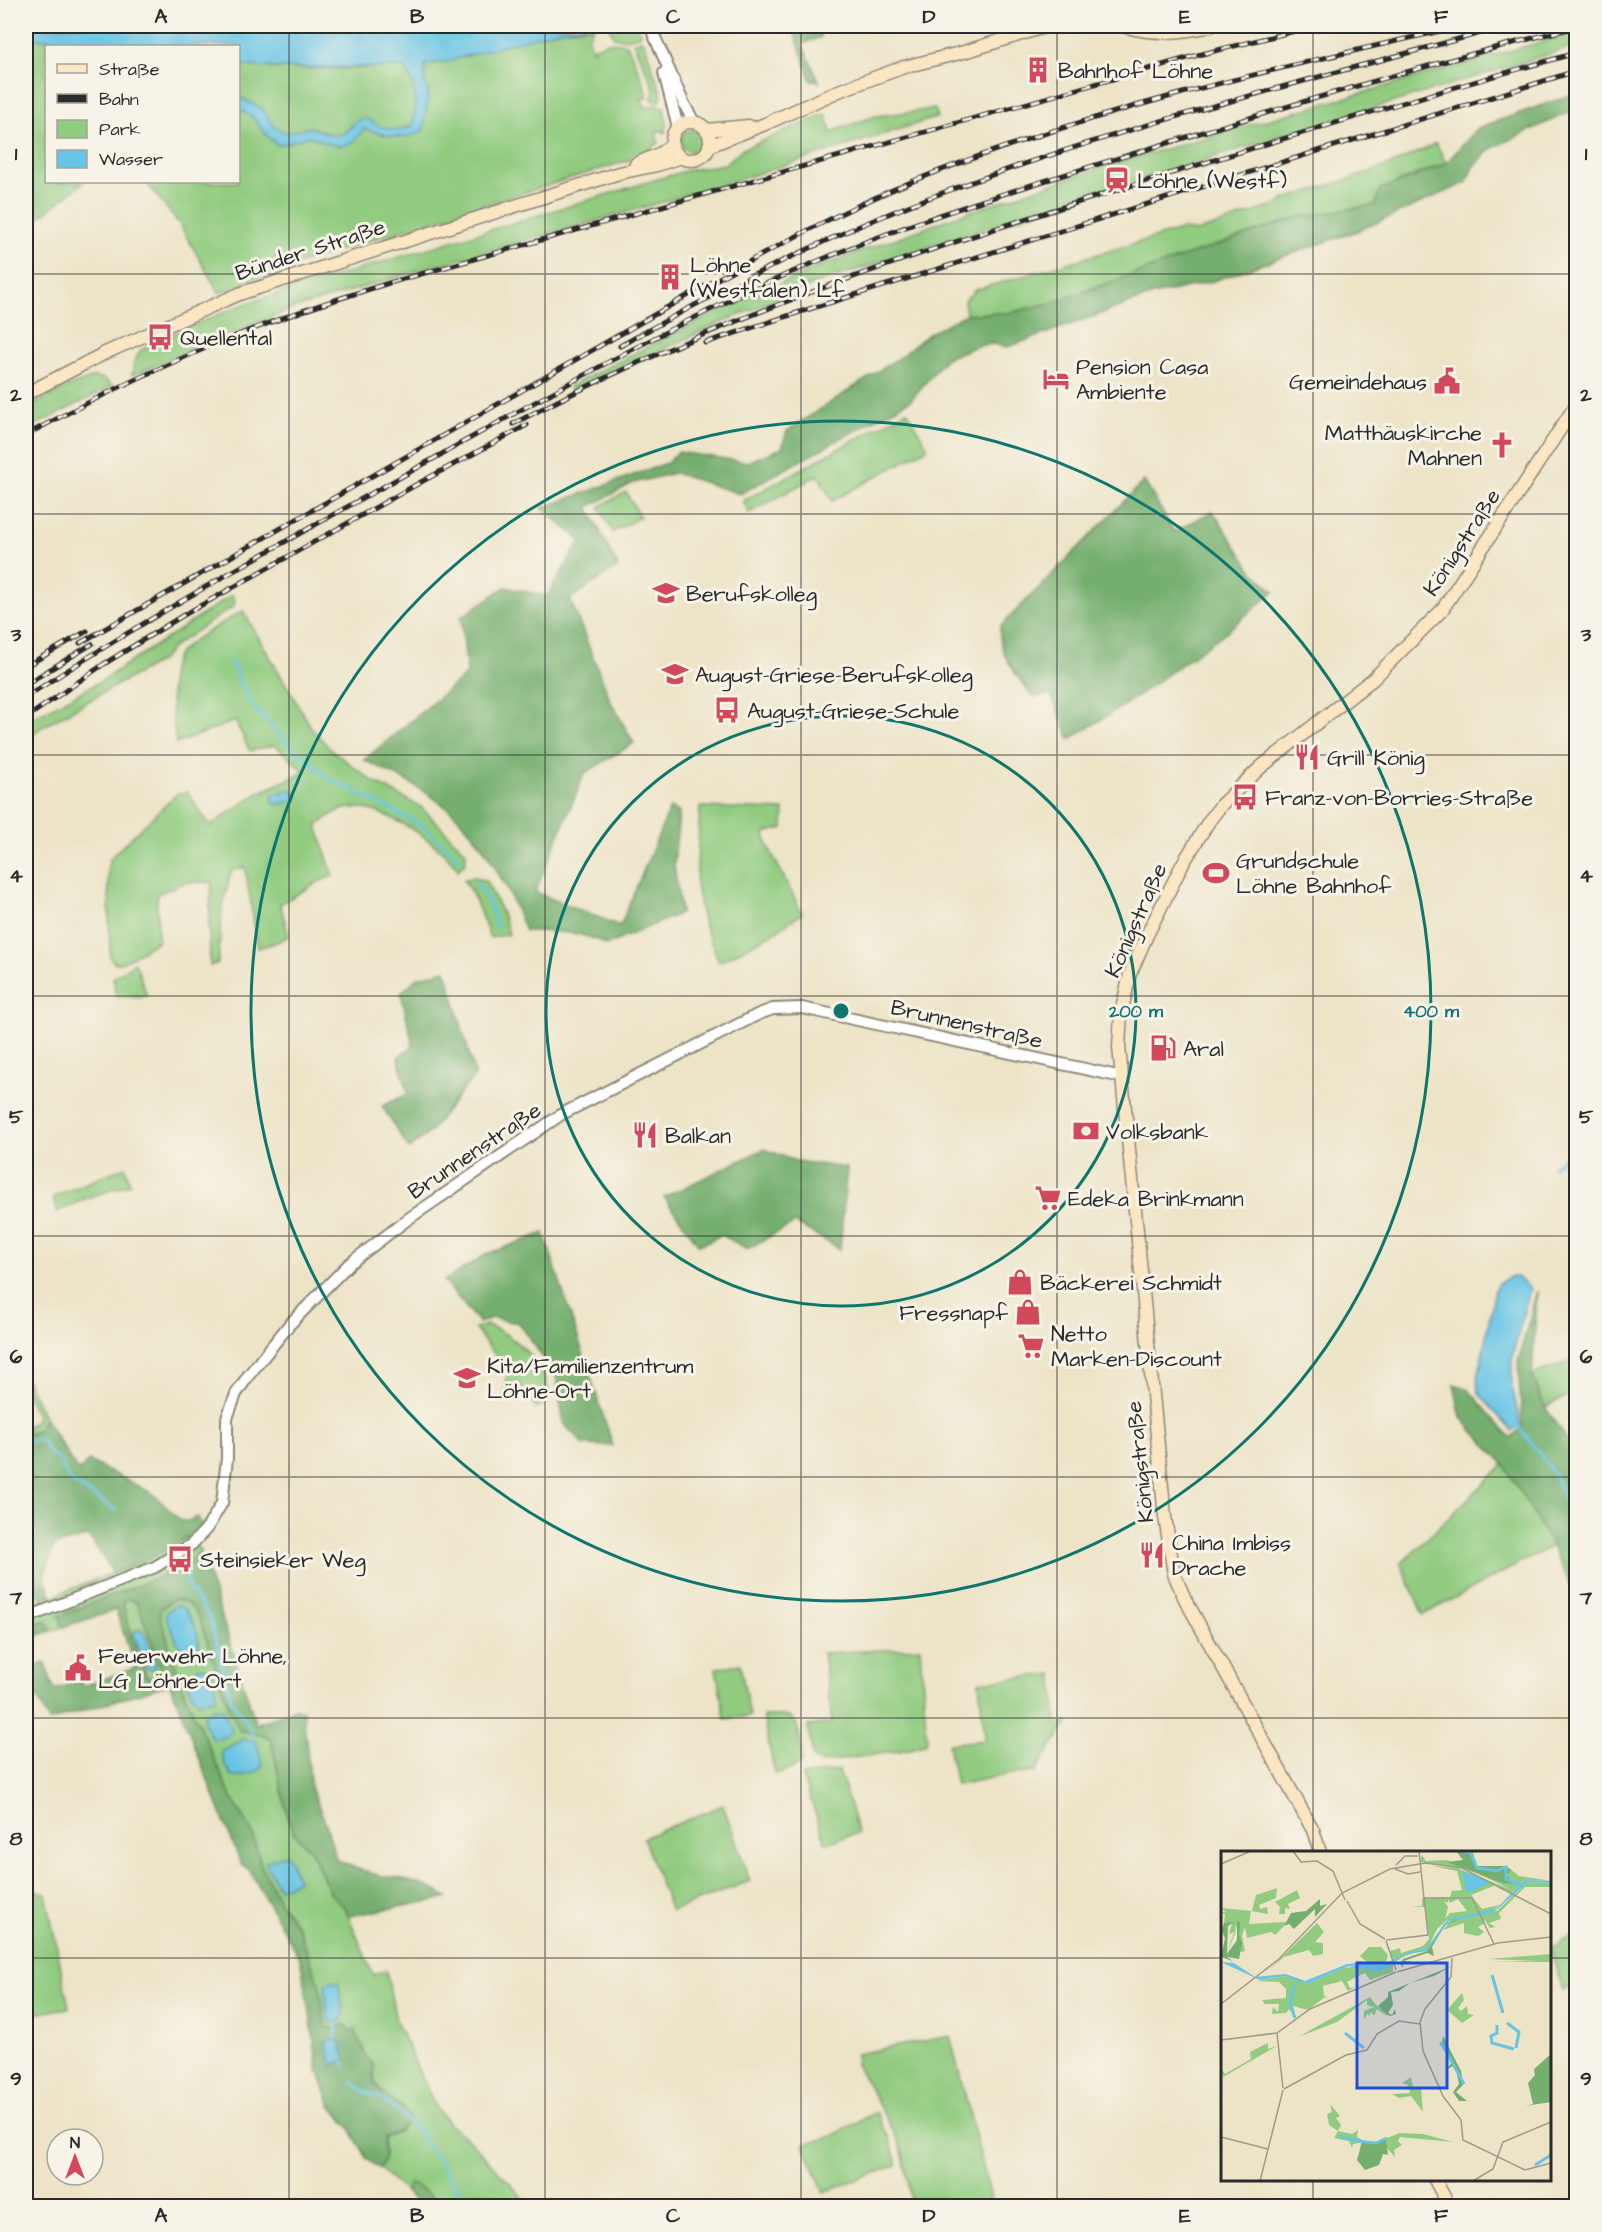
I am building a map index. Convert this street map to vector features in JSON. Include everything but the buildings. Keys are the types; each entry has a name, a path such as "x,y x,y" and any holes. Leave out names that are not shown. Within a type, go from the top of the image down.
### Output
{"main road":[{"path":"709,146 871,79 1047,26"},
{"path":"1123,26 1138,30 1177,33 1211,26"},
{"path":"619,172 657,165 681,157 694,159 706,152 709,146 709,135 706,130 694,122 686,122 678,127 673,135 672,144 675,152 681,157"},
{"path":"706,130 765,124"},
{"path":"619,172 661,153 672,144"},
{"name":"Bünder Straße","path":"26,394 105,353 239,294 619,172"},
{"name":"Königstraße","path":"1320,1851 1313,1830 1185,1599 1174,1574 1164,1507 1122,1077 1119,1029 1124,995 1141,947 1182,865 1222,804 1261,767 1373,679 1442,610 1576,405"},
{"path":"1436,2181 1449,2206"}],"street":[{"path":"650,26 694,122"},
{"path":"657,44 678,127"},
{"name":"Brunnenstraße","path":"26,1618 155,1567 192,1544 207,1528 222,1503 227,1458 227,1418 236,1394 289,1325 349,1264 408,1219 562,1114 734,1025 773,1009 802,1008 1122,1077"}],"green space":[{"path":"594,26 588,38 593,51 593,48 609,42 627,44 645,87 647,98 641,98 646,108 654,105 664,107 667,124 665,133 659,130 656,135 659,143 633,159 320,256 219,293 180,225 147,183 240,183 240,65 350,69 425,65 559,30"},
{"path":"608,26 639,26 640,35 627,39 617,38"},
{"path":"792,26 818,26 821,37 802,44 820,83 816,80 811,81"},
{"path":"1576,32 1576,46 1106,190 825,280 727,320 574,390 570,389 570,386 726,307 821,266 968,212 1099,168"},
{"path":"26,37 97,45 45,45 45,183 83,183 26,228"},
{"path":"641,40 644,42 662,96 660,101 652,100 653,87 633,43"},
{"path":"1576,93 1576,109 1490,149 1474,167 1466,183 1360,230 1210,282 1153,295 1008,347 992,344 977,346 946,358 911,400 740,494 675,473 633,483 588,507 618,567 570,599 611,702 634,743 585,773 535,892 620,926 670,808 679,812 674,865 681,913 607,945 578,934 525,931 499,875 483,848 464,824 430,795 364,760 467,674 461,617 505,587 547,596 581,541 542,508 667,463 678,452 747,462 782,448 787,431 900,357 930,333 966,314 1009,313 1051,303 1295,218 1375,205 1380,189 1446,163 1478,128"},
{"path":"935,109 938,117 709,189 414,272 292,309 132,375 134,362 140,351 156,341 244,304 688,170 725,164 741,150 826,114 831,132 876,116"},
{"path":"692,130 700,133 703,141 700,149 692,152 684,149 681,141 684,133"},
{"path":"1436,143 1446,163 1398,182 1376,205 1295,218 1051,303 1009,313 966,314 964,301 975,290 1184,229 1196,232 1399,161"},
{"path":"94,377 103,379 113,386 26,430 26,408 72,385"},
{"path":"907,411 928,448 832,501 818,475 749,513 743,501"},
{"path":"1144,481 1174,532 1213,511 1251,569 1274,592 1226,632 1128,703 1070,739 1051,694 1035,697 1031,695 1014,672 1002,646 1000,627"},
{"path":"626,492 640,517 613,532 599,507"},
{"path":"232,595 235,601 234,606 174,646 162,660 42,727 26,739 28,720 103,680"},
{"path":"243,611 311,727 329,748 374,782 421,807 466,852 465,863 458,870 440,849 396,820 366,809 343,810 317,826 333,876 280,904 289,936 258,948 245,867 231,871 222,909 218,963 210,966 209,922 212,882 186,882 157,894 158,941 122,963 114,963 110,957 108,867 113,855 178,793 187,792 210,826 258,793 305,772 275,745 250,751 235,721 176,744 171,696 175,660 180,652 192,642"},
{"path":"700,807 784,810 783,828 765,833 767,844 802,913 772,934 719,962 703,922 696,885"},
{"path":"474,877 486,881 502,913 509,934 490,938 475,899 464,880"},
{"path":"135,962 147,996 116,997 113,978"},
{"path":"446,970 475,1075 429,1133 409,1149 382,1106 408,1094 398,1057 413,1046 401,993 417,978"},
{"path":"764,1149 796,1161 847,1168 840,1249 795,1223 747,1249 722,1235 699,1245 664,1197"},
{"path":"125,1167 130,1184 92,1196 56,1212 53,1197"},
{"path":"544,1233 613,1446 584,1445 564,1424 556,1376 519,1323 491,1318 479,1323 444,1281 487,1254"},
{"path":"1537,1291 1532,1375 1545,1407 1576,1454 1576,1597 1552,1546 1504,1464 1461,1418 1454,1384 1467,1388 1511,1439 1522,1426 1518,1361"},
{"path":"487,1325 505,1334 530,1355 547,1383 550,1400 536,1408 517,1380 511,1384 503,1401 508,1371 475,1329"},
{"path":"1576,1359 1576,1392 1545,1407 1532,1375"},
{"path":"26,1379 45,1418 38,1430 33,1433 26,1433 26,1426 35,1422 37,1415 26,1394"},
{"path":"45,1418 78,1472 89,1461 152,1493 181,1521 198,1517 202,1526 159,1553 113,1573 89,1536 54,1546 44,1576 52,1598 42,1601 27,1572 26,1574 26,1546 38,1534 26,1517 26,1433 38,1430"},
{"path":"1504,1464 1552,1546 1423,1615 1401,1564"},
{"path":"188,1537 201,1552 180,1569 60,1616 63,1627 51,1631 46,1621 26,1628 26,1607 133,1565"},
{"path":"201,1552 256,1724 295,1709 303,1711 311,1788 326,1824 336,1859 363,1871 428,1887 447,1898 349,1916 345,1908 331,1894 311,1851 298,1838 289,1822 271,1740 260,1734 240,1731 230,1711 196,1613 188,1603 183,1601 177,1600 166,1604 160,1610 161,1619 182,1687 231,1797 252,1832 261,1865 280,1903 297,1926 319,1984 325,2027 331,2029 345,2024 350,2031 355,2030 366,2056 374,2066 375,2084 409,2116 408,2122 385,2138 384,2161 380,2169 366,2158 349,2127 331,2106 318,2071 300,1959 249,1870 241,1864 170,1684 49,1721 26,1673 26,1628 46,1620 51,1631 27,1639 35,1666 45,1663 54,1690 81,1681 83,1686 135,1668 116,1610 63,1627 59,1616 180,1569","holes":["130,1599 138,1604 161,1669 161,1674 152,1679 146,1677 125,1616 124,1601"]},
{"path":"130,1599 138,1604 161,1669 162,1674 152,1679 147,1677 125,1617 124,1601"},
{"path":"173,1600 183,1601 195,1611 230,1711 271,1740 289,1823 298,1838 311,1851 331,1894 345,1908 373,1975 386,1970 396,2021 436,2108 526,2201 515,2200 506,2206 438,2206 427,2194 407,2187 406,2192 380,2169 384,2161 385,2137 400,2131 406,2122 404,2107 385,2096 377,2086 374,2066 366,2056 355,2030 325,2027 319,1984 298,1926 280,1903 261,1865 252,1832 231,1797 182,1687 160,1610","holes":["176,1605 199,1643 167,1612","244,1739 231,1775 222,1751"]},
{"path":"920,1648 927,1740 923,1745 821,1763 813,1758 808,1726 832,1723 823,1653"},
{"path":"740,1664 750,1716 725,1719 716,1668"},
{"path":"1053,1674 1057,1724 1068,1722 1035,1772 1010,1774 956,1785 948,1744 985,1740 979,1682"},
{"path":"763,1716 787,1716 795,1722 800,1739 801,1762 794,1768 775,1774"},
{"path":"839,1770 858,1833 826,1843 802,1776"},
{"path":"723,1805 750,1881 671,1911 643,1838"},
{"path":"26,1887 46,1894 69,2008 26,2015"},
{"path":"1576,1934 1576,1983 1563,1990 1551,1952 1551,1948"},
{"path":"950,2036 993,2206 918,2206 912,2202 902,2150 856,2064 856,2054"},
{"path":"876,2112 890,2140 897,2165 824,2192 804,2145 832,2136"},
{"path":"409,2184 422,2189 438,2206 419,2206 406,2192"}],"water":[{"path":"26,26 181,28 590,26 559,30 449,61 425,65 425,82 428,93 424,129 410,136 395,137 364,129 353,142 342,146 329,144 310,136 279,145 267,136 252,117 240,110 240,97 262,108 273,125 285,133 310,127 332,135 343,134 358,120 366,118 377,125 401,130 413,125 415,110 413,87 403,67 276,68 240,65 240,45 97,45 26,37"},
{"path":"291,789 298,799 276,805 273,802 273,795"},
{"path":"1512,1276 1517,1277 1530,1289 1512,1358 1512,1385 1520,1424 1512,1431 1479,1394 1477,1383 1495,1289 1498,1283"},
{"path":"176,1605 184,1608 196,1630 199,1642 197,1653 182,1652 166,1617 167,1612"},
{"path":"135,1631 144,1632 156,1665 152,1670 147,1668 134,1636"},
{"path":"204,1667 214,1680 216,1697 200,1702 190,1691 187,1676 197,1668"},
{"path":"215,1708 223,1710 232,1729 227,1736 213,1739 206,1728 204,1717"},
{"path":"244,1739 256,1741 263,1764 258,1771 235,1778 225,1766 222,1751"},
{"path":"287,1854 298,1880 278,1888 266,1863"},
{"path":"338,1982 343,2010 342,2021 328,2023 325,1988 327,1983"},
{"path":"332,2039 340,2041 346,2059 332,2065 326,2042"}],"waterway":[{"path":"231,662 252,705 284,740 327,777 423,826 460,860"},
{"path":"476,882 488,901 498,929"},
{"path":"1553,1167 1576,1147"},
{"path":"1516,1423 1554,1473 1576,1527"},
{"path":"26,1443 37,1439 44,1442 48,1452 58,1458 70,1481 117,1511"},
{"path":"187,1572 188,1586 210,1618 231,1699 252,1731 253,1739"},
{"path":"335,2039 337,2023"},
{"path":"343,2061 345,2066"},
{"path":"352,2081 362,2090 381,2098 414,2127 461,2194 475,2206"}],"railway":[{"path":"26,435 180,359 272,322 350,295 1198,55 1315,26"},
{"path":"80,643 701,288 857,206 978,156 1114,112 1253,75 1463,26"},
{"path":"620,346 782,261 866,223 950,190 1156,122 1506,26"},
{"path":"26,697 123,636 323,520 569,383 667,331 767,283 860,244 1072,172 1366,84 1576,27"},
{"path":"513,424 660,353 811,292 888,265 1234,154 1576,53"},
{"path":"705,343 1576,71"},
{"path":"26,718 104,664 182,616 527,425"},
{"path":"26,666 87,631"},
{"path":"26,684 92,644"}],"place":[{"name":"Bahnhof Löhne","path":"1038,70"},
{"name":"Löhne (Westf)","path":"1117,180"},
{"name":"Löhne (Westfalen) Lf","path":"670,277"},
{"name":"Quellental","path":"160,337"},
{"name":"Pension Casa Ambiente","path":"1056,379"},
{"name":"Gemeindehaus","path":"1447,381"},
{"name":"Matthäuskirche Mahnen","path":"1502,445"},
{"name":"Berufskolleg","path":"666,593"},
{"name":"August-Griese-Berufskolleg","path":"675,674"},
{"name":"August-Griese-Schule","path":"727,710"},
{"name":"Grill König","path":"1307,757"},
{"name":"Franz-von-Borries-Straße","path":"1245,797"},
{"name":"Grundschule Löhne Bahnhof","path":"1216,873"},
{"name":"Aral","path":"1163,1048"},
{"name":"Volksbank","path":"1086,1131"},
{"name":"Balkan","path":"645,1135"},
{"name":"Edeka Brinkmann","path":"1048,1198"},
{"name":"Bäckerei Schmidt","path":"1020,1282"},
{"name":"Fressnapf","path":"1028,1312"},
{"name":"Netto Marken-Discount","path":"1031,1346"},
{"name":"Kita/Familienzentrum Löhne-Ort","path":"467,1378"},
{"name":"China Imbiss Drache","path":"1152,1555"},
{"name":"Steinsieker Weg","path":"180,1559"},
{"name":"Feuerwehr Löhne, LG Löhne-Ort","path":"78,1668"}]}
